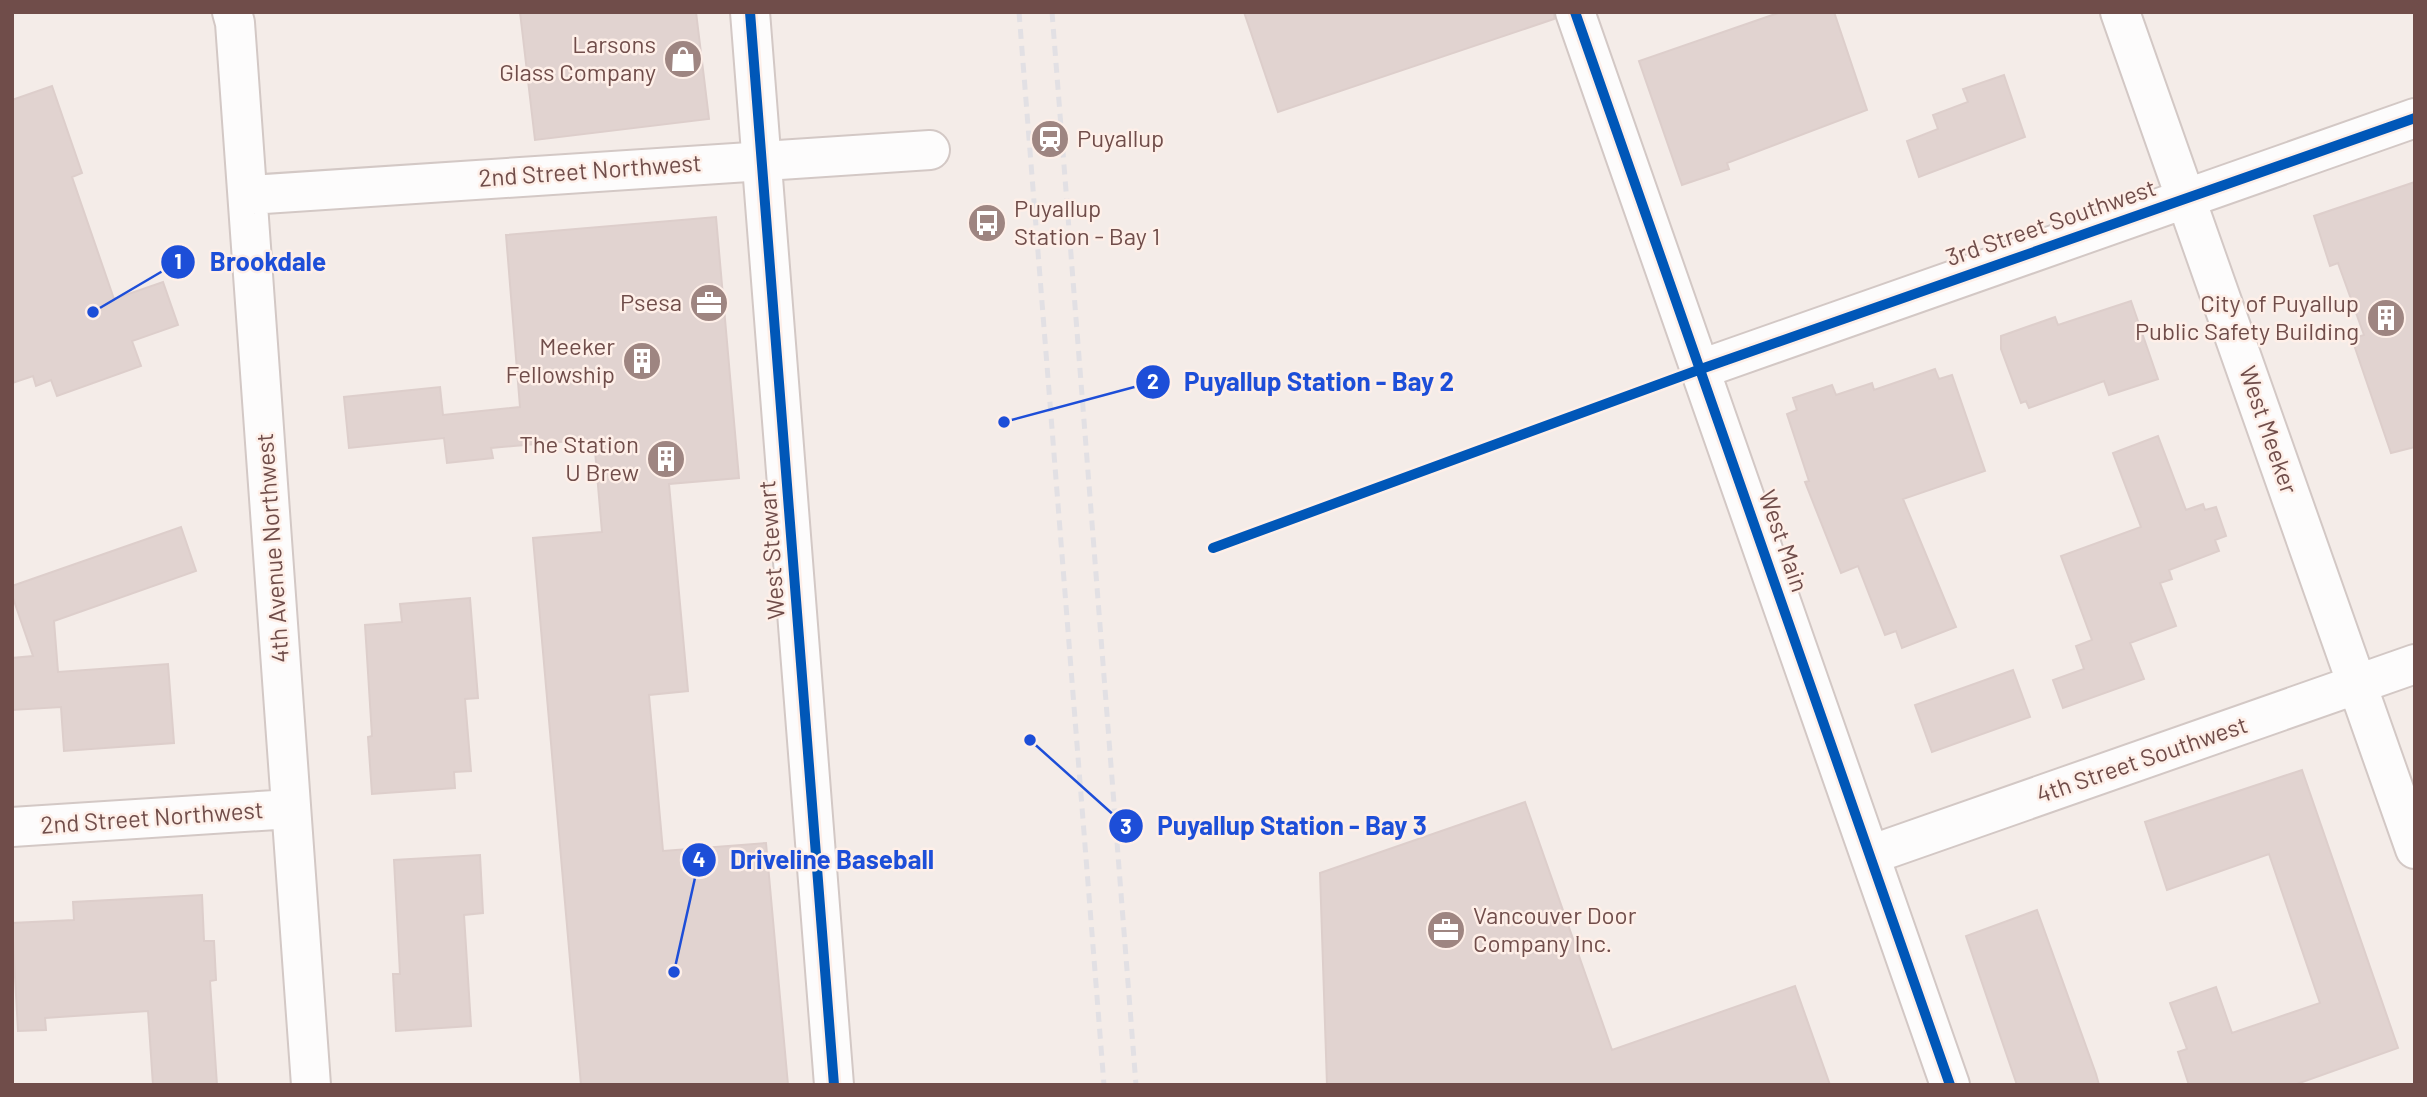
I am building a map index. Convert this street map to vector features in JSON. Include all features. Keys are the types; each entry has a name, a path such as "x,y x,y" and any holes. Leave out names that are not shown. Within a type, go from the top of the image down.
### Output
{"street":[{"name":"4th Avenue Northwest","path":"232,12 249,195 310,1085"},
{"name":"West Stewart","path":"750,12 764,159 834,1085"},
{"name":"West Main","path":"1575,12 1950,1085"},
{"name":"West Meeker","path":"2120,12 2415,849"},
{"name":"3rd Street Southwest","path":"1701,369 2415,118"},
{"name":"2nd Street Northwest","path":"249,195 930,150"},
{"name":"4th Street Southwest","path":"1870,856 2415,664"},
{"name":"2nd Street Northwest","path":"12,827 291,809"}],"building":[{"path":"520,12 696,12 709,119 535,140"},
{"path":"1244,12 1554,12 1554,19 1278,112"},
{"path":"1781,12 1834,12 1867,110 1727,163 1729,169 1682,185 1639,61"},
{"path":"2004,75 2025,137 1919,177 1907,141 1938,129 1933,115 1968,102 1963,89"},
{"path":"52,86 82,173 72,177 114,299 163,282 178,325 132,341 141,366 57,396 51,380 36,386 33,376 12,383 12,100"},
{"name":"City of Puyallup Public Safety Building","path":"2415,182 2415,447 2391,453 2352,339 2364,335 2338,263 2330,266 2314,216"},
{"path":"716,217 739,478 669,484 688,691 649,695 663,851 766,843 788,1085 581,1085 533,538 602,532 594,439 491,448 493,458 447,463 444,438 349,448 344,397 440,387 443,415 520,407 506,235"},
{"path":"2131,301 2158,379 2109,395 2104,381 2029,408 2026,401 2021,403 2001,349 2001,336 2055,317 2058,325"},
{"path":"1935,369 1939,379 1952,375 1985,471 1903,499 1956,627 1902,648 1896,631 1885,635 1858,566 1841,573 1805,482 1809,481 1787,414 1797,410 1793,398 1832,385 1836,395 1872,383 1874,390"},
{"path":"2158,436 2186,510 2203,504 2205,510 2216,507 2226,536 2215,540 2219,551 2169,570 2172,579 2160,583 2176,626 2130,643 2144,679 2063,708 2053,680 2084,669 2076,646 2092,640 2061,556 2141,527 2113,453"},
{"path":"181,527 196,571 54,621 58,672 168,664 174,743 64,751 61,707 12,710 12,658 33,656 12,595 12,586"},
{"path":"470,598 478,698 465,699 471,771 454,772 455,788 372,794 368,737 372,736 365,625 402,622 400,604"},
{"path":"2013,670 2030,717 1932,752 1915,705"},
{"path":"2302,770 2398,1048 2294,1085 2189,1085 2178,1052 2187,1049 2170,1003 2216,987 2232,1033 2320,1003 2269,854 2167,890 2145,822"},
{"name":"Vancouver Door Company Inc.","path":"1525,802 1612,1050 1795,986 1830,1085 1327,1085 1320,873"},
{"path":"480,855 483,913 464,915 471,1026 396,1031 393,974 400,974 394,860"},
{"path":"202,895 204,941 214,941 216,980 210,981 217,1085 153,1085 148,1011 45,1018 46,1030 18,1031 12,923 74,920 73,902"},
{"path":"2037,910 2099,1085 2017,1085 1966,936"}],"railway":[{"path":"1019,12 1104,1085"},
{"path":"1052,12 1136,1085"}],"cycle path":[{"path":"750,12 834,1085"},
{"path":"1575,12 1950,1085"},
{"path":"1213,548 1701,369 2415,118"}],"place":[{"name":"Larsons Glass Company","path":"683,59"},
{"name":"Puyallup","path":"1050,139"},
{"name":"Puyallup Station - Bay 1","path":"987,223"},
{"name":"Psesa","path":"709,303"},
{"name":"Brookdale","path":"93,312"},
{"name":"City of Puyallup Public Safety Building","path":"2386,318"},
{"name":"Meeker Fellowship","path":"642,361"},
{"name":"Puyallup Station - Bay 2","path":"1004,422"},
{"name":"The Station U Brew","path":"666,459"},
{"name":"Puyallup Station - Bay 3","path":"1030,740"},
{"name":"Vancouver Door Company Inc.","path":"1446,930"},
{"name":"Driveline Baseball","path":"674,972"}]}
